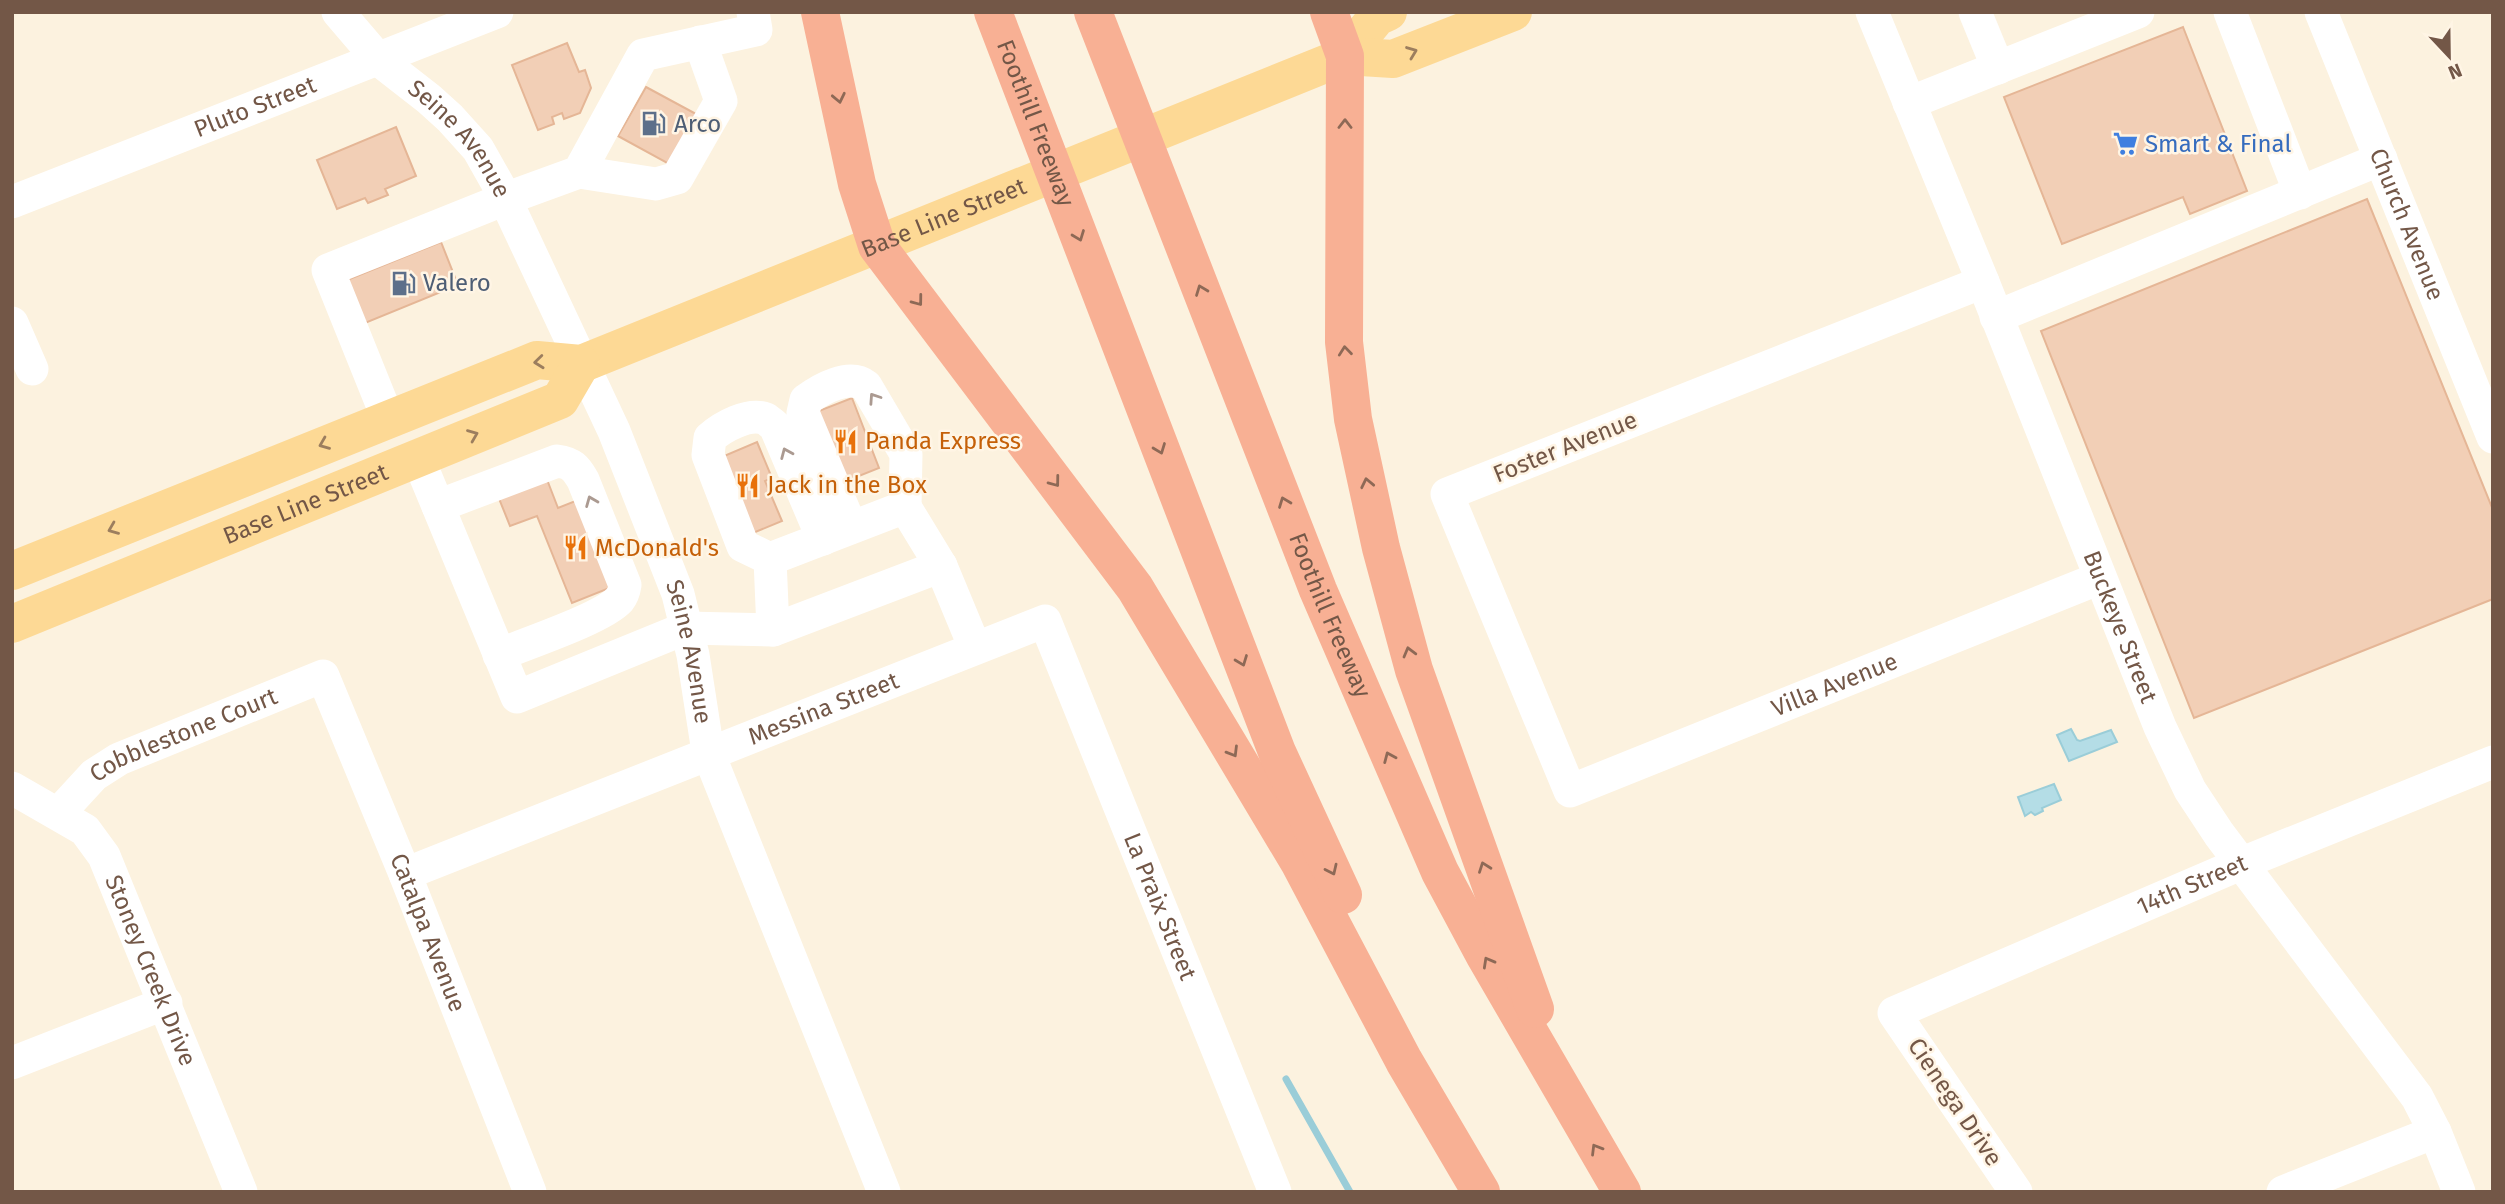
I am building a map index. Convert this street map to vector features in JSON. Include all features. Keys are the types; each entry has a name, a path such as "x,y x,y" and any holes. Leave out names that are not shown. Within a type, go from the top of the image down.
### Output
{"highway":[{"path":"820,12 857,184 877,246 1135,588 1299,862 1404,1061 1481,1192"},
{"name":"Foothill Freeway","path":"993,12 1277,752 1359,929 1506,1192"},
{"name":"Foothill Freeway","path":"1093,12 1318,590 1440,872 1570,1106 1622,1192"},
{"path":"1329,12 1345,56 1344,342 1353,419 1381,548 1414,670 1570,1106"}],"main road":[{"name":"Base Line Street","path":"1345,56 1377,17 1388,12"},
{"name":"Base Line Street","path":"12,570 537,360 581,364 1345,56 1393,60 1513,12"},
{"name":"Base Line Street","path":"12,624 560,400 581,364"},
{"path":"98,589 120,562 220,517 226,504 219,486"}],"street":[{"name":"Seine Avenue","path":"338,12 379,60 429,99 478,149 505,199 619,444 678,594 693,656 708,752 884,1192"},
{"name":"Pluto Street","path":"12,202 497,12"},
{"name":"Buckeye Street","path":"1872,12 2160,727 2190,790 2240,864 2417,1097 2435,1132 2459,1192"},
{"path":"1975,12 1998,68"},
{"path":"1909,103 2138,12"},
{"path":"2230,12 2300,193"},
{"name":"Church Avenue","path":"2321,12 2493,437"},
{"path":"579,172 643,55 701,42 754,21"},
{"path":"388,419 328,270 579,172 656,184 677,178 721,101 701,42"},
{"path":"1996,317 2381,159"},
{"name":"Foster Avenue","path":"1570,791 1447,494 1983,282"},
{"path":"12,323 32,369"},
{"path":"837,533 803,413 806,400 850,380 859,381 866,386 906,454 905,507 941,566 975,648"},
{"path":"837,533 775,426 765,418 754,418 730,425 710,438 708,455 743,546 770,559 905,507"},
{"path":"418,457 517,697 687,628 774,630 941,566"},
{"path":"438,506 557,461 567,462 576,468 625,585 624,594 618,602 599,614 593,632 502,660"},
{"path":"770,559 774,630"},
{"name":"Villa Avenue","path":"1570,791 2100,578"},
{"name":"Messina Street","path":"405,874 1045,621"},
{"name":"La Praix Street","path":"1045,621 1275,1192"},
{"name":"Cobblestone Court","path":"59,813 94,775 119,759 323,676"},
{"name":"Catalpa Avenue","path":"323,676 405,874 530,1192"},
{"name":"14th Street","path":"1894,1013 2240,864 2493,762"},
{"name":"Stoney Creek Drive","path":"12,788 85,830 104,856 241,1192"},
{"path":"12,1063 166,1003"},
{"name":"Cienega Drive","path":"1894,1013 2016,1192"},
{"path":"2283,1192 2435,1132"}],"water":[{"path":"2071,729 2080,741 2111,730 2117,742 2069,761 2057,735"},
{"path":"2054,784 2061,800 2042,808 2043,811 2035,815 2031,812 2025,816 2018,797"}],"building":[{"name":"Smart & Final","path":"2183,27 2247,191 2190,214 2183,197 2062,244 2004,97"},
{"path":"567,43 579,72 585,70 591,88 580,113 564,119 562,113 552,117 554,124 538,130 512,65"},
{"path":"646,87 696,114 669,164 618,136"},
{"path":"396,127 416,176 385,189 388,195 368,203 365,198 337,209 317,160"},
{"path":"2367,199 2493,510 2493,599 2194,718 2041,331"},
{"path":"441,242 458,285 365,323 347,280"},
{"name":"Panda Express","path":"852,398 879,468 839,484 811,414"},
{"name":"Jack in the Box","path":"757,442 772,478 765,481 782,521 753,533 717,459"},
{"path":"546,477 558,508 583,498 617,585 572,603 537,516 510,526 498,496"}],"waterway":[{"path":"1286,1079 1350,1192"}],"place":[{"name":"Arco","path":"654,124"},
{"name":"Smart & Final","path":"2125,144"},
{"name":"Valero","path":"403,283"},
{"name":"Panda Express","path":"845,441"},
{"name":"Jack in the Box","path":"747,485"},
{"name":"McDonald's","path":"575,548"}]}
